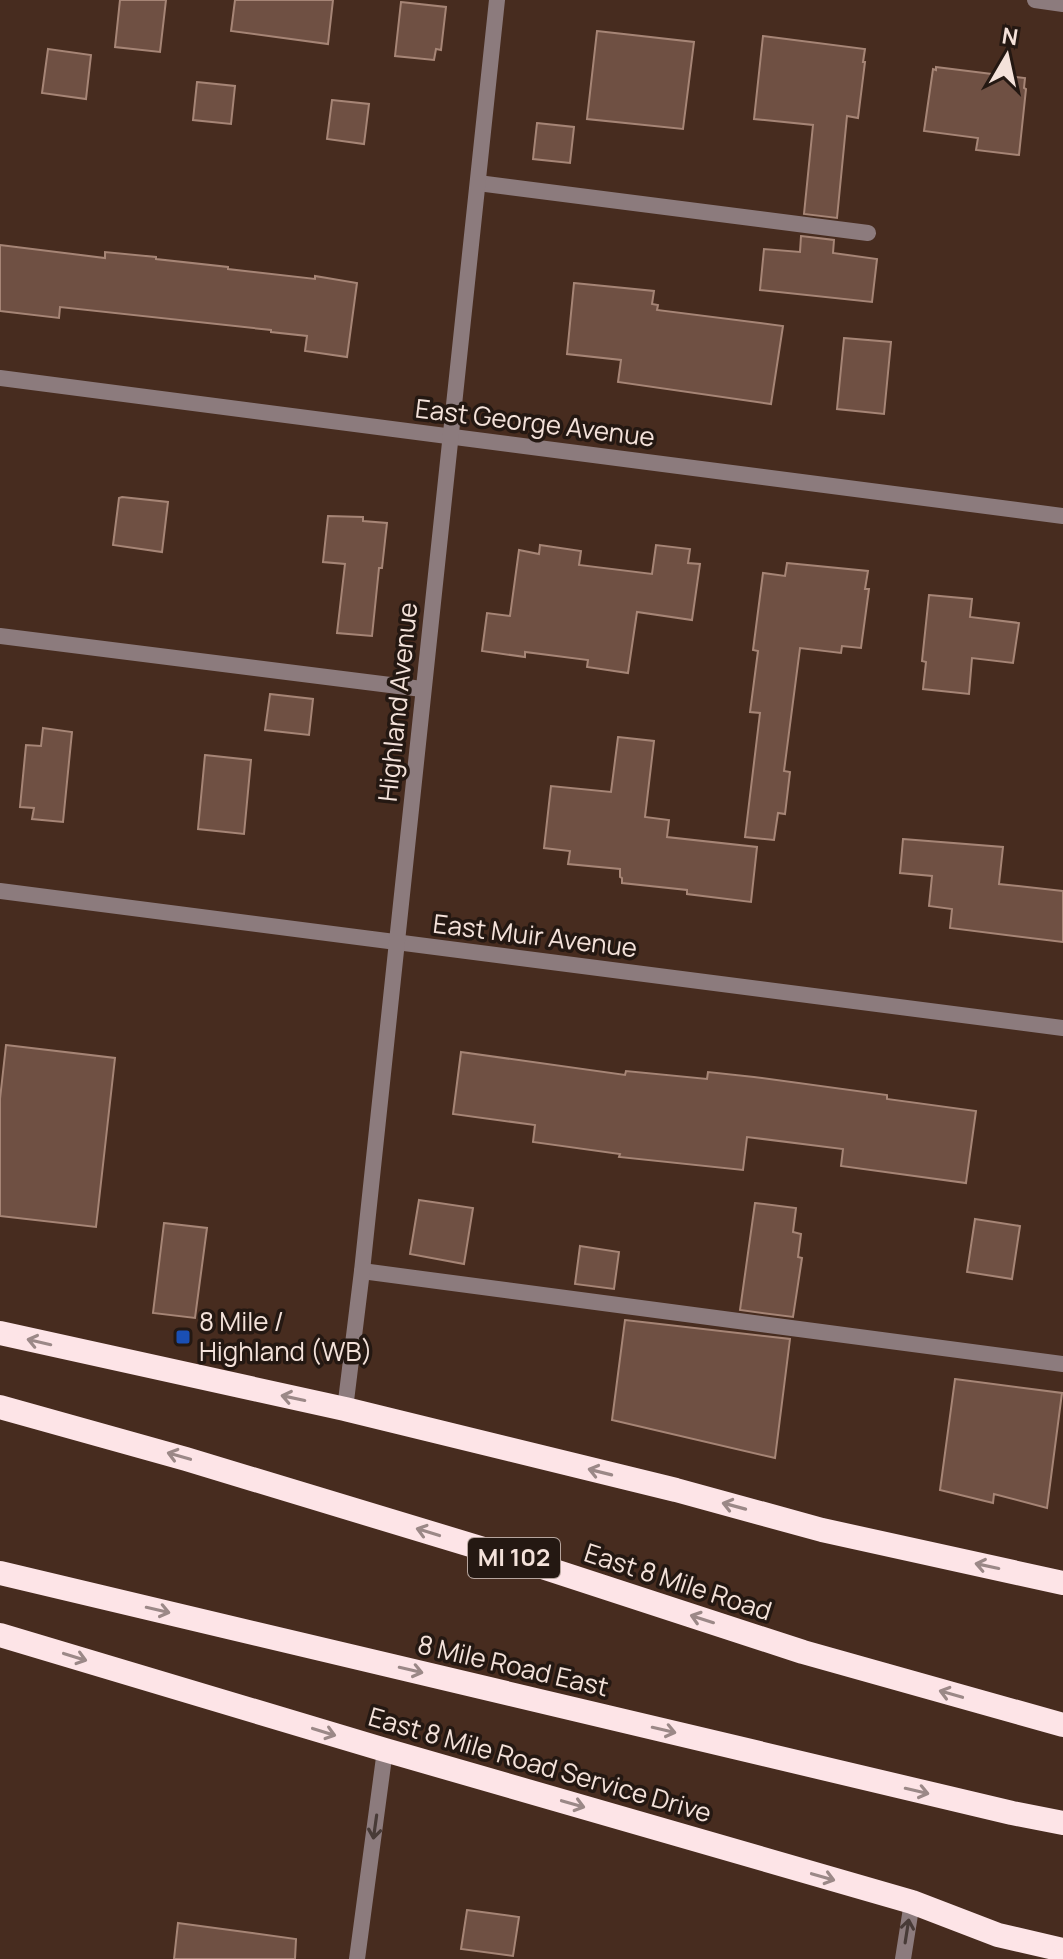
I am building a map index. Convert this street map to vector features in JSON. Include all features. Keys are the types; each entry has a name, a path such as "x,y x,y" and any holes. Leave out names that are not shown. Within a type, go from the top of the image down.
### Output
{"highway":[{"path":"0,1333 345,1409 822,1530 1063,1583"},
{"name":"East 8 Mile Road","path":"0,1407 201,1463 530,1563 803,1652 1063,1725"},
{"name":"8 Mile Road East","path":"0,1573 1063,1823"},
{"name":"East 8 Mile Road Service Drive","path":"0,1635 912,1902 998,1935 1063,1950"}],"street":[{"name":"Highland Avenue","path":"345,1409 497,0"},
{"path":"1035,0 1063,4"},
{"path":"478,183 868,233"},
{"name":"East George Avenue","path":"0,378 1063,516"},
{"path":"0,636 422,689"},
{"name":"East Muir Avenue","path":"0,891 1063,1028"},
{"path":"362,1271 1063,1364"},
{"path":"357,1959 385,1750"},
{"path":"903,1959 912,1902"}],"building":[{"path":"120,0 166,0 160,52 115,47"},
{"path":"235,0 333,0 328,44 231,31"},
{"path":"401,2 446,7 441,50 436,49 434,60 395,56"},
{"path":"597,31 694,42 683,129 587,119"},
{"path":"763,36 865,49 858,118 847,116 837,218 804,214 813,125 754,119"},
{"path":"48,49 91,55 86,99 42,93"},
{"path":"936,67 1025,78 1019,155 976,150 978,138 924,131 933,69 936,70"},
{"path":"197,82 235,86 231,124 193,120"},
{"path":"332,100 369,104 364,144 327,139"},
{"path":"537,123 574,127 570,163 533,159"},
{"path":"801,236 834,240 833,253 877,259 872,302 760,290 764,249 800,252"},
{"path":"0,245 105,258 105,252 156,257 228,269 315,279 315,276 357,283 347,357 305,351 307,336 271,330 60,307 59,318 0,311"},
{"path":"574,283 654,291 652,304 658,305 657,310 783,326 771,404 618,382 621,360 567,354"},
{"path":"844,338 891,342 884,414 837,409"},
{"path":"119,498 168,502 162,552 113,545"},
{"path":"328,516 363,517 363,521 387,523 372,636 337,633 345,564 323,562"},
{"path":"540,545 581,551 579,565 652,574 656,545 690,549 688,563 700,564 692,620 637,612 628,673 587,667 588,660 525,652 525,657 482,651 487,613 510,616 519,550 539,554"},
{"path":"787,563 868,571 865,589 869,589 861,648 842,646 841,653 800,648 784,771 790,772 785,814 778,813 774,840 745,837 760,713 750,712 758,651 753,650 763,573 785,576"},
{"path":"929,595 972,599 970,617 1019,623 1013,663 972,658 969,694 923,689 926,662 922,661"},
{"path":"270,694 313,699 309,735 265,730"},
{"path":"43,728 72,732 63,822 32,819 34,808 20,807 26,745 41,746"},
{"path":"618,737 654,741 645,817 669,820 667,837 757,847 751,902 687,894 687,890 622,883 620,869 568,864 570,851 544,848 551,786 611,792"},
{"path":"205,755 251,760 244,834 198,829"},
{"path":"903,839 1003,847 999,884 1063,891 1063,942 950,928 952,909 929,906 932,876 900,873"},
{"path":"6,1045 115,1058 96,1227 0,1216 0,1099"},
{"path":"461,1052 625,1075 626,1071 707,1079 708,1072 754,1077 976,1111 966,1183 841,1166 843,1149 747,1137 743,1170 619,1157 620,1154 533,1142 535,1125 453,1114"},
{"path":"419,1200 473,1208 464,1264 410,1254"},
{"path":"755,1203 796,1208 793,1232 801,1234 798,1257 802,1258 793,1317 740,1310"},
{"path":"975,1219 1020,1226 1012,1279 967,1272"},
{"path":"164,1223 207,1228 195,1318 153,1313"},
{"path":"580,1246 619,1252 614,1289 575,1284"},
{"path":"625,1320 790,1339 775,1458 612,1420"},
{"path":"955,1379 1062,1393 1047,1508 994,1494 993,1503 940,1490"},
{"path":"467,1910 519,1917 513,1956 461,1949"},
{"path":"178,1923 296,1939 295,1959 174,1959"}],"place":[{"name":"8 Mile / Highland (WB)","path":"183,1337"}]}
